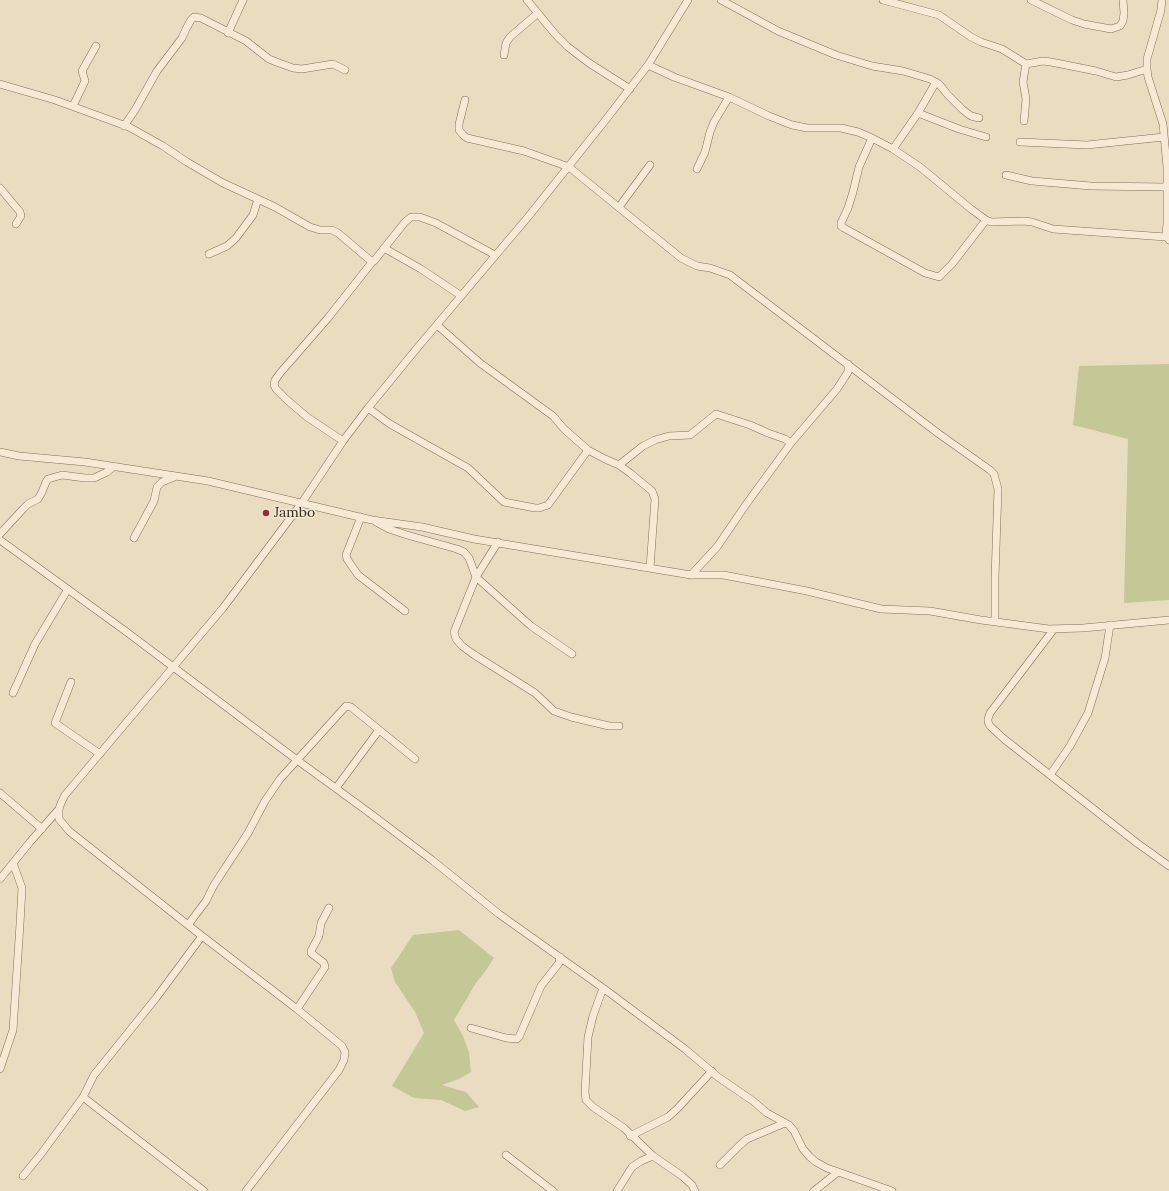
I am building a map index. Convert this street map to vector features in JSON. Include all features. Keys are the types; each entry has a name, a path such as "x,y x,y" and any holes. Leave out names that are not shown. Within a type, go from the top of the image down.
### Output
{"street":[{"path":"228,33 243,0"},
{"path":"527,0 555,34 568,47 589,63 630,89"},
{"path":"0,879 59,809 66,795 227,602 301,504 342,440 460,295 568,167 630,89 648,65 688,0"},
{"path":"721,0 778,31 836,56 872,66 923,76 936,82 963,110 972,116 979,118"},
{"path":"883,0 939,15 972,37 985,44 1002,49 1026,64 1043,61 1051,62 1096,71 1116,77 1128,76 1147,69"},
{"path":"1031,0 1072,20 1111,29 1120,26 1123,21 1123,0"},
{"path":"648,65 674,77 729,97 792,125 807,128 841,128 858,132 872,138 920,168 986,220 996,223 1017,220 1032,222 1053,229 1168,238 1168,207 1164,137 1161,114 1150,84 1147,69 1147,59 1161,10 1162,0"},
{"path":"504,55 506,43 510,37 538,13"},
{"path":"124,126 135,110 157,71 182,38 194,17 201,18 246,41 269,59 293,68 310,68 333,64 345,70"},
{"path":"73,106 85,81 82,71 96,46"},
{"path":"1024,121 1026,100 1023,82 1026,64"},
{"path":"893,150 918,113 936,82"},
{"path":"0,84 73,106 124,126 163,146 223,183 258,199 310,227 320,230 332,230 338,233 372,262"},
{"path":"697,169 705,152 714,122 729,97"},
{"path":"465,100 459,130 467,138 524,151 568,167 681,258 697,266 710,268 730,275 939,434 984,464 994,474 998,489 995,621"},
{"path":"918,113 959,129 986,137"},
{"path":"1020,142 1087,145 1164,137"},
{"path":"872,138 859,167 854,192 841,226 925,273 939,277 952,264 986,220"},
{"path":"619,207 650,165"},
{"path":"1006,175 1032,182 1091,186 1166,187"},
{"path":"0,188 20,212 21,216 16,224"},
{"path":"209,254 227,246 236,238 253,215 258,199"},
{"path":"342,440 307,417 286,399 276,389 274,384 275,380 328,318 405,222 411,218 420,217 436,223 495,255"},
{"path":"384,248 460,295"},
{"path":"437,325 480,363 553,416 564,429 588,450 619,465 652,491 654,496 654,518 650,568"},
{"path":"691,575 717,547 747,503 792,443 845,378 848,364"},
{"path":"368,408 390,424 468,468 504,502 535,508 548,505 588,450"},
{"path":"619,465 643,446 655,440 669,436 690,435 712,419 716,414 750,425 792,443"},
{"path":"0,452 19,456 85,462 216,483 372,520 422,527 474,539 691,575 723,575 807,591 881,609 930,611 1054,629 1169,620"},
{"path":"0,534 28,504 38,499 48,479 62,475 94,478 107,472 113,467"},
{"path":"134,538 154,501 157,487 166,480 176,476"},
{"path":"361,517 346,555 346,559 358,575 405,611"},
{"path":"372,520 407,536 451,547 464,552 469,558 476,577 531,626 572,654"},
{"path":"0,540 336,788 432,860 499,914 603,988 767,1113 785,1123 794,1131 803,1149 810,1157 827,1168 892,1191"},
{"path":"498,542 476,577 454,632 456,639 462,646 535,693 554,711 571,717 609,726 618,726"},
{"path":"13,693 35,644 68,589"},
{"path":"1050,775 1070,746 1088,713 1105,658 1110,625"},
{"path":"1054,629 994,707 988,719 990,726 1050,775 1169,866"},
{"path":"71,682 55,723 100,754"},
{"path":"188,925 206,901 214,885 248,833 265,801 280,779 346,706 351,706 415,759"},
{"path":"336,788 379,730"},
{"path":"0,793 42,829"},
{"path":"59,809 59,819 69,831 297,1009 342,1046 345,1052 344,1060 339,1070 246,1191"},
{"path":"0,1069 13,1030 20,924 22,888 13,863"},
{"path":"297,1009 325,967 324,963 311,953 311,951 319,936 321,923 329,908"},
{"path":"23,1176 83,1097 94,1076 156,998 202,936"},
{"path":"471,1028 506,1038 517,1039 540,986 558,965 560,957"},
{"path":"603,988 590,1026 585,1096 586,1100 592,1107 624,1128 630,1136 653,1156 682,1176 692,1185 694,1191"},
{"path":"630,1136 668,1117 712,1072"},
{"path":"83,1097 204,1191"},
{"path":"720,1165 747,1139 785,1123"},
{"path":"506,1155 553,1191"},
{"path":"617,1191 632,1167 640,1161 653,1156"},
{"path":"814,1191 838,1172"}],"green space":[{"path":"1169,364 1169,600 1124,603 1128,439 1073,425 1079,366"},
{"path":"459,930 494,958 476,983 454,1020 463,1036 469,1052 471,1072 459,1079 442,1085 466,1092 479,1107 465,1111 441,1100 414,1098 392,1086 424,1033 415,1012 395,982 391,968 413,935"}],"place":[{"name":"Jambo","path":"266,513"}]}
